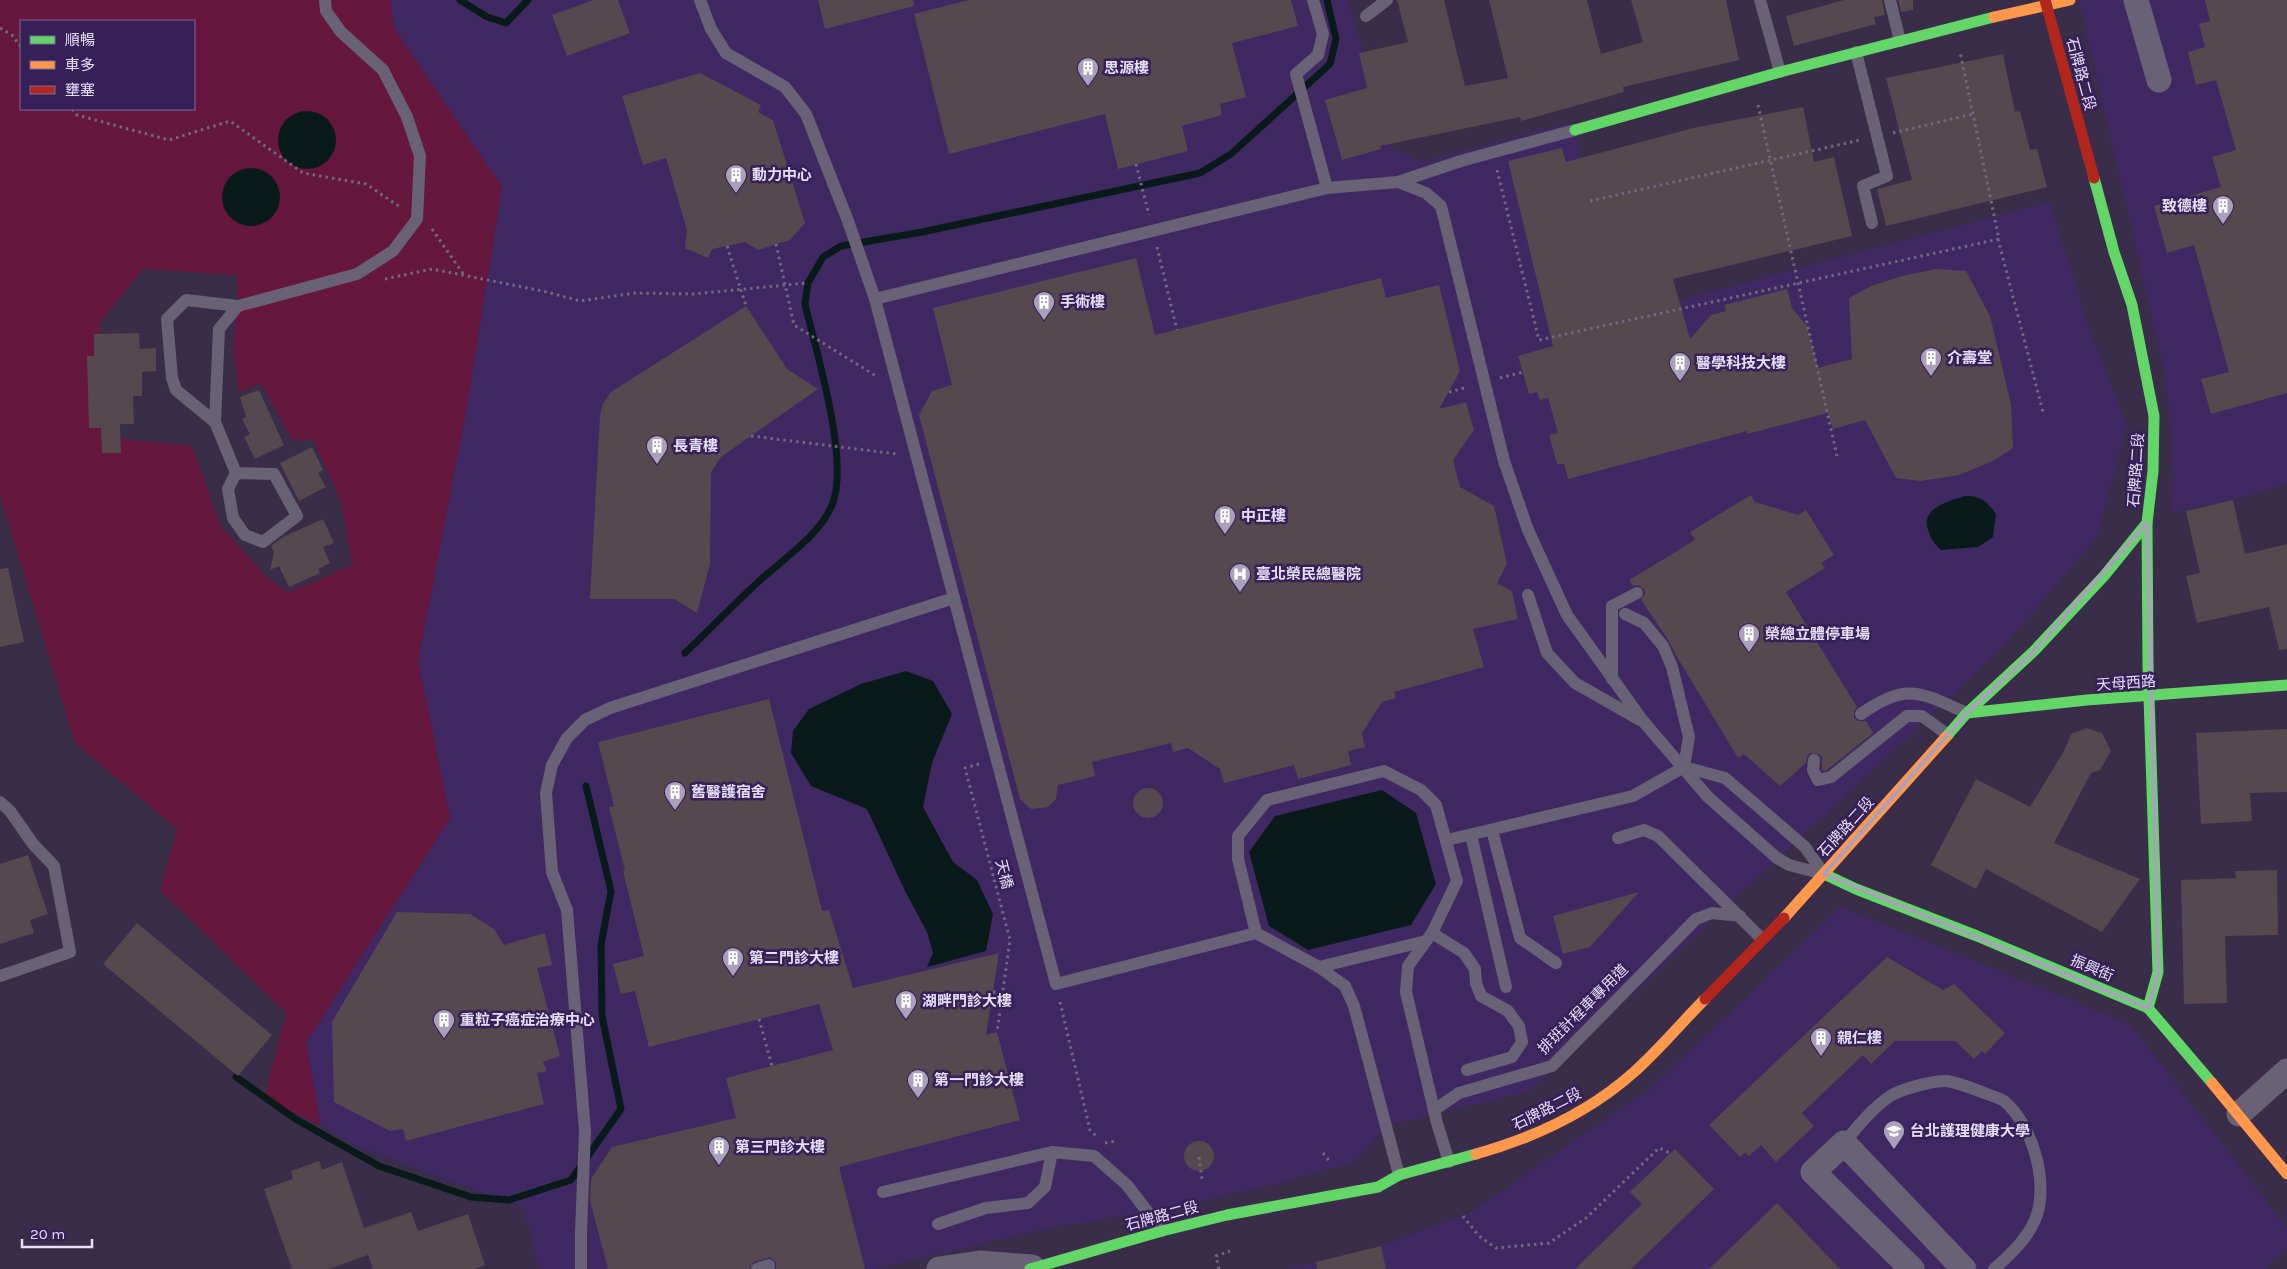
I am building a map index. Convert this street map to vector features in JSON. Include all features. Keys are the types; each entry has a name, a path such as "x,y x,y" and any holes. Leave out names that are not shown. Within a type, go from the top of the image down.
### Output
{"street":[{"path":"1575,130 1780,72 2045,2 2070,0"},
{"path":"2136,0 2159,80"},
{"name":"石牌路二段","path":"1031,1268 1082,1256 1162,1231 1227,1214 1378,1188 1399,1175 1512,1144 1582,1111 1633,1073 1762,939 1824,874 1967,713 2034,652 2104,576 2147,523 2153,470 2154,416 2132,305 2114,252 2045,2"},
{"path":"2147,523 2149,696 2158,972 2148,1008"},
{"name":"天母西路","path":"1967,713 2028,704 2287,685"},
{"name":"振興街","path":"1824,874 2148,1008 2239,1114 2287,1174"},
{"path":"2239,1114 2287,1071"},
{"path":"1912,1269 1813,1172 1844,1143 1964,1269"},
{"path":"939,1269 980,1263 1031,1268"}],"lane":[{"path":"700,0 711,30 726,53 785,87 806,114 848,221 875,299 1056,984 1256,933 1319,967 1345,986 1354,1006 1399,1175"},
{"path":"1314,0 1323,34 1318,55 1296,74 1326,188"},
{"path":"1366,16 1387,0"},
{"path":"1760,0 1780,72"},
{"path":"1890,0 1900,41"},
{"path":"215,422 176,390 172,378 167,319 186,300 238,306 356,274 393,251 417,219 420,196 420,156 407,117 383,70 341,32 325,6"},
{"path":"1856,52 1887,176 1863,186 1872,223"},
{"path":"875,299 1326,188 1398,182 1492,152 1575,130"},
{"path":"1398,182 1426,194 1441,206 1504,462 1528,530 1567,615 1642,721 1684,767 1708,797 1777,858 1789,865 1824,874"},
{"path":"236,473 274,474 297,516 263,542 245,535 233,518 228,489 236,473 215,422 219,329 238,306"},
{"path":"1612,679 1612,606 1637,593"},
{"path":"1528,595 1547,653 1575,683 1642,721"},
{"path":"582,1269 581,1232 584,1131 568,910 552,872 546,793 552,765 566,738 585,720 610,708 954,598"},
{"path":"1625,614 1644,623 1664,646 1672,667 1689,736 1684,767"},
{"path":"1861,714 1898,693 1922,694 1967,713"},
{"path":"1814,760 1813,770 1818,780 1831,777 1907,716 1922,716 1948,735"},
{"path":"1447,840 1633,796 1684,767 1725,778 1805,847 1824,874"},
{"path":"1256,933 1238,859 1238,836 1267,800 1384,771 1421,790 1436,805 1457,881 1429,937 1408,966 1406,992 1434,1110 1449,1162"},
{"path":"0,802 10,811 33,844 54,866 70,952 0,976"},
{"path":"1492,830 1520,938 1556,963"},
{"path":"1618,838 1644,830 1658,836 1762,939"},
{"path":"1470,835 1506,987"},
{"name":"排班計程車專用道","path":"1434,1110 1459,1093 1552,1066 1696,919 1712,913 1740,916"},
{"path":"1319,967 1429,937 1464,953 1475,969 1476,983 1481,996 1508,1011 1519,1026 1522,1042 1512,1057 1467,1070"},
{"path":"1844,1143 1859,1124 1893,1095 1918,1086 1946,1081 1973,1088 2004,1101 2022,1124 2036,1155 2042,1183 2036,1218 2021,1245 1994,1269"},
{"path":"938,1224 986,1208 1028,1203 1044,1188 1052,1152"},
{"path":"883,1192 1052,1152 1094,1156 1127,1185 1162,1231"},
{"path":"1082,1256 1087,1269"}],"path":[{"path":"1955,27 1998,238 2043,412"},
{"path":"0,28 12,35 20,46"},
{"path":"1752,80 1838,456"},
{"path":"73,110 77,115 170,140 230,121 303,173 366,184 417,219"},
{"path":"1590,201 1973,114"},
{"path":"1492,152 1539,340 1998,238"},
{"path":"420,196 434,234 464,276"},
{"path":"776,244 794,325 883,381"},
{"path":"727,246 746,306"},
{"path":"381,280 432,269 580,301 635,293 694,294 806,283"},
{"path":"751,436 902,455"},
{"name":"天橋","path":"982,762 965,768 1010,940 997,1032"},
{"path":"1056,984 1090,1130 1111,1150"},
{"path":"993,992 1002,992"},
{"path":"759,1019 772,1066"},
{"path":"1104,1144 1115,1141"},
{"path":"1464,1216 1479,1236 1496,1248 1549,1243 1586,1218 1659,1148 1670,1154"},
{"path":"1323,1154 1331,1163"},
{"path":"1199,1157 1202,1179"},
{"path":"1219,1269 1216,1256 1230,1251"}],"highlighted area":[{"path":"2147,523 2158,972 2148,1008 1824,874 1967,713 2034,651"}],"shaded area":[{"path":"0,0 390,0 394,28 502,187 467,406 418,661 450,818 306,1043 321,1126 264,1099 286,1013 160,890 177,829 75,743 0,495","holes":["304,112 314,112 296,167 283,156 282,133 285,123 289,118","253,168 273,179 278,188 279,196 272,214 253,225 223,204 224,191 230,180 240,172","143,269 237,275 238,306 233,350 239,392 261,383 293,441 313,439 341,502 352,565 288,593 266,576 221,527 192,446 115,438 102,405 100,322"]},
{"name":"臺北榮民總醫院","path":"390,0 1348,0 1393,148 1421,162 1566,123 1575,130 1615,317 2050,202 2090,331 2127,426 2096,538 2002,648 1530,1091 1386,1126 1354,1162 1275,1184 1176,1207 1049,1228 875,1269 539,1269 524,1208 356,1146 321,1126 306,1043 450,818 418,661 467,406 502,187 394,28"},
{"path":"2079,0 2287,0 2287,484 2233,500 2171,512 2173,443 2165,374"},
{"path":"307,111 323,116 331,124 336,140 331,156 323,164 307,169 291,164 283,156 278,140 283,124 291,116"},
{"path":"251,168 267,173 275,181 280,197 275,213 267,221 251,226 235,221 227,213 222,197 227,181 235,173"},
{"path":"1965,496 1983,500 1996,514 1993,537 1978,547 1941,550 1929,533 1928,516 1944,503"},
{"path":"906,671 933,681 952,714 932,763 923,807 953,862 977,880 993,914 986,951 927,967 933,953 927,932 905,891 867,809 811,786 791,753 793,731 809,709 861,684"},
{"path":"1382,790 1416,813 1436,884 1411,925 1308,950 1269,926 1249,852 1275,816"},
{"name":"台北護理健康大學","path":"1841,907 2130,1024 2287,1228 2287,1248 2265,1269 1289,1269 1381,1246 1472,1212 1651,1088"}],"building":[{"path":"593,0 618,0 630,33 567,56 552,15"},
{"path":"818,0 913,0 914,6 825,29"},
{"name":"思源樓","path":"969,0 1291,0 1298,26 1232,43 1246,97 1220,104 1222,115 1182,126 1188,151 1118,169 1105,114 949,154 914,14"},
{"path":"1397,0 1444,0 1465,86 1508,78 1489,0 1587,0 1601,54 1643,42 1631,0 1726,0 1739,60 1623,87 1624,92 1521,121 1520,117 1380,146 1381,149 1342,160 1325,100 1367,88 1359,53 1408,42"},
{"path":"1844,0 1882,0 1885,15 1874,17 1876,24 1794,46 1786,16"},
{"path":"1898,0 1913,0 1913,10 1901,12"},
{"name":"致德樓","path":"2205,0 2287,0 2287,393 2211,414 2201,379 2229,372 2194,245 2167,253 2154,206 2221,187 2212,157 2236,150 2216,80 2196,85 2188,52 2205,47 2199,24 2210,21"},
{"path":"2003,54 2015,112 2020,111 2030,150 2037,149 2047,187 1886,226 1877,189 1912,180 1886,78"},
{"name":"動力中心","path":"700,73 761,105 758,112 773,120 805,223 790,240 758,250 745,242 712,249 708,258 685,248 687,230 666,158 643,165 622,96"},
{"path":"1803,107 1814,162 1834,157 1852,236 1673,279 1690,339 1711,315 1726,311 1724,305 1787,289 1792,308 1807,326 1818,368 1852,359 1849,298 1871,286 1902,276 1936,269 1966,271 1990,316 2011,404 2013,448 1993,461 1959,475 1921,481 1896,478 1865,420 1833,429 1828,413 1747,434 1747,431 1568,479 1564,464 1557,464 1549,435 1558,433 1548,398 1540,400 1537,392 1529,394 1518,356 1553,346 1508,161 1562,148 1566,162 1693,128"},
{"name":"中正樓","path":"1136,258 1155,335 1381,278 1386,298 1439,285 1460,371 1439,409 1466,402 1474,430 1453,460 1460,487 1494,506 1507,564 1497,583 1512,591 1518,619 1473,629 1484,667 1394,692 1396,698 1382,702 1362,733 1365,747 1348,751 1351,765 1298,779 1294,765 1224,783 1220,769 1188,748 1173,752 1171,743 1092,762 1095,776 1058,785 1056,799 1048,807 1031,809 1020,799 919,415 932,391 952,385 933,308"},
{"name":"長青樓","path":"746,306 787,369 818,389 721,457 711,472 710,564 697,613 674,599 590,599 600,415 603,404 611,392"},
{"path":"139,333 140,349 156,348 156,371 142,372 142,396 133,396 134,424 120,424 121,453 102,453 101,428 89,428 87,356 94,356 94,334"},
{"path":"259,390 284,445 255,459 244,437 250,434 242,419 246,417 240,397"},
{"path":"312,447 323,470 318,473 326,487 299,501 280,463"},
{"name":"榮總立體停車場","path":"1751,495 1755,502 1798,515 1806,510 1834,555 1821,563 1825,568 1786,592 1857,707 1854,711 1854,718 1858,721 1866,721 1873,733 1827,770 1822,771 1822,757 1819,754 1810,753 1807,756 1806,763 1780,786 1744,754 1738,758 1669,641 1641,600 1645,594 1644,589 1638,585 1633,586 1629,580 1695,540 1690,532"},
{"path":"2233,500 2245,554 2287,544 2287,649 2279,650 2269,607 2197,623 2186,576 2200,573 2186,511"},
{"path":"323,519 334,543 323,547 330,563 318,569 320,573 289,587 279,566 270,570 274,552 271,546 283,537"},
{"path":"8,568 24,642 0,647 0,569"},
{"path":"769,699 822,911 829,910 853,988 999,953 986,1035 997,1032 1020,1120 839,1167 865,1269 776,1269 776,1262 770,1257 754,1262 749,1269 608,1269 590,1201 591,1179 612,1147 736,1118 726,1078 833,1050 819,1004 649,1047 635,991 621,994 613,964 644,956 609,807 614,806 598,742"},
{"path":"2087,728 2102,733 2111,751 2100,770 2091,773 2054,843 2140,879 2102,932 1986,869 1976,889 1931,865 1976,779 2030,807 2064,751 2071,734"},
{"path":"2287,729 2287,792 2250,793 2252,821 2201,824 2196,733"},
{"path":"1148,788 1159,792 1163,803 1159,814 1148,818 1137,814 1133,803 1137,792"},
{"path":"28,855 48,914 30,920 34,933 0,944 0,864"},
{"path":"2277,870 2278,935 2225,936 2227,1003 2184,1004 2181,880 2236,878 2235,871"},
{"path":"1639,892 1590,947 1563,954 1553,916"},
{"name":"重粒子癌症治療中心","path":"397,912 470,914 494,929 504,945 545,933 552,965 537,968 560,1056 543,1062 547,1071 537,1073 544,1104 406,1141 403,1129 390,1131 334,1102 332,1022"},
{"path":"137,923 272,1035 238,1076 103,964"},
{"name":"親仁樓","path":"1887,957 1943,990 1954,984 2005,1033 1985,1054 1982,1051 1974,1059 1955,1041 1895,1041 1871,1064 1863,1055 1802,1113 1814,1126 1776,1162 1761,1145 1749,1156 1745,1153 1740,1157 1709,1125"},
{"path":"1199,1141 1205,1142 1213,1150 1213,1162 1205,1170 1199,1171 1193,1170 1185,1162 1184,1156 1185,1150 1193,1142"},
{"path":"1675,1149 1714,1189 1631,1269 1575,1269 1642,1204 1630,1192"},
{"path":"319,1161 322,1170 342,1162 364,1228 411,1212 418,1231 468,1214 485,1265 475,1269 373,1269 368,1255 329,1269 292,1269 264,1189 293,1179 291,1171"},
{"path":"1777,1203 1840,1269 1709,1269"},
{"path":"1381,1246 1386,1269 1317,1269 1316,1262"}],"waterway":[{"path":"460,0 487,17 506,23 528,0"},
{"path":"685,653 747,592 810,536 828,514 833,502 837,483 834,432 823,376 805,304 808,283 823,257 841,246 922,232 1200,173 1231,154 1330,64 1336,39 1327,0"},
{"path":"236,1077 297,1120 379,1166 471,1197 509,1200 571,1180 621,1109 602,1016 601,945 611,891 586,786"}],"traffic: fast":[{"path":"1575,130 1780,72 1994,17"},
{"path":"1946,737 1967,713 2034,651 2104,576 2147,523 2153,471 2154,416 2132,305 2114,252 2094,178"},
{"path":"2147,523 2148,666 2158,972 2148,1008"},
{"path":"1967,713 2087,700 2287,685"},
{"path":"1824,874 1856,889 1977,936 2148,1008 2212,1083"},
{"path":"1030,1269 1162,1231 1227,1215 1378,1187 1399,1175 1476,1154"}],"traffic: slow":[{"path":"1994,17 2070,0"},
{"path":"1784,918 1946,737"},
{"path":"1476,1154 1539,1132 1598,1100 1643,1064 1705,999"},
{"path":"2212,1083 2287,1174"}],"traffic: jam":[{"path":"2045,0 2094,178"},
{"path":"1705,999 1784,918"}],"place":[{"name":"思源樓","path":"1088,87"},
{"name":"動力中心","path":"736,194"},
{"name":"致德樓","path":"2223,225"},
{"name":"手術樓","path":"1044,321"},
{"name":"介壽堂","path":"1931,377"},
{"name":"醫學科技大樓","path":"1680,382"},
{"name":"長青樓","path":"657,465"},
{"name":"中正樓","path":"1225,535"},
{"name":"臺北榮民總醫院","path":"1240,593"},
{"name":"榮總立體停車場","path":"1749,653"},
{"name":"舊醫護宿舍","path":"675,811"},
{"name":"第二門診大樓","path":"733,977"},
{"name":"湖畔門診大樓","path":"906,1020"},
{"name":"重粒子癌症治療中心","path":"444,1039"},
{"name":"親仁樓","path":"1821,1057"},
{"name":"第一門診大樓","path":"918,1099"},
{"name":"台北護理健康大學","path":"1894,1150"},
{"name":"第三門診大樓","path":"719,1166"}]}
